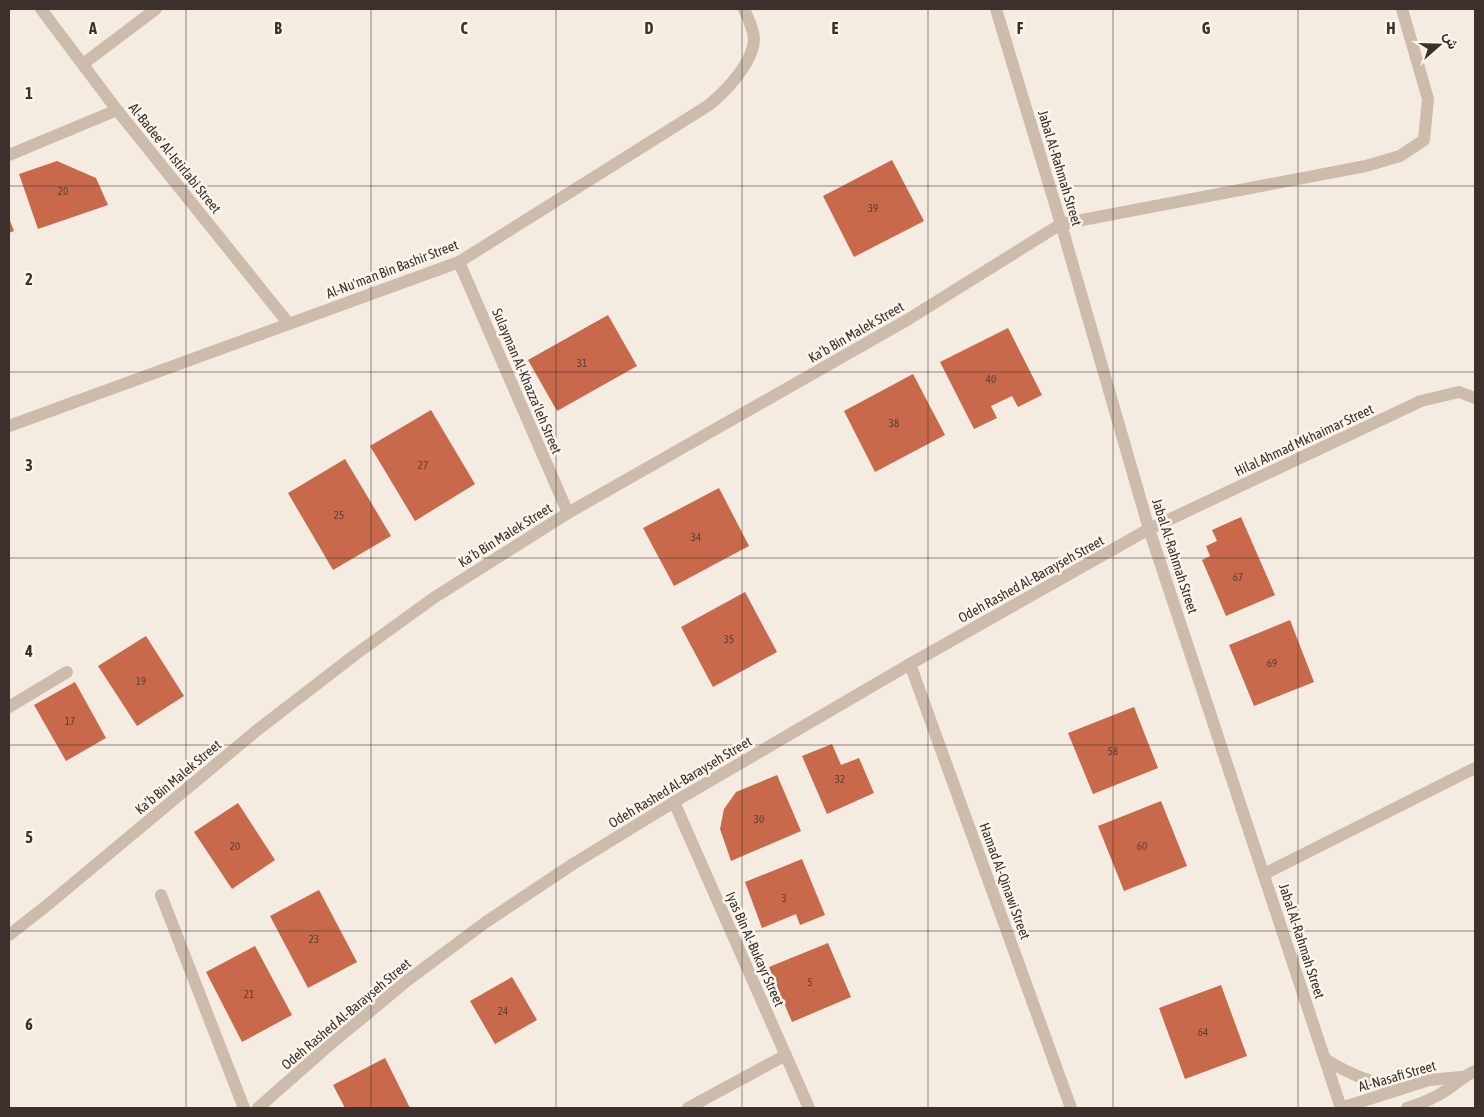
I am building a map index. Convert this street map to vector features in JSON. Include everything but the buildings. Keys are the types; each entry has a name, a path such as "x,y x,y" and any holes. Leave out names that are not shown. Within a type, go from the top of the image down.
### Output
{"street":[{"name":"Al-Badee' Al-Istirlabi Street","path":"41,9 118,110 289,324"},
{"path":"83,64 156,9"},
{"name":"Al-Nu'man Bin Bashir Street","path":"9,426 459,262 709,105 724,93 734,82 751,51 754,40 744,9"},
{"name":"Jabal Al-Rahmah Street","path":"996,9 1061,224 1149,530 1341,1108"},
{"path":"1061,224 1366,166 1400,156 1424,140 1428,100 1402,9"},
{"path":"9,155 118,110"},
{"name":"Ka’b Bin Malek Street","path":"9,935 46,907 256,731 356,654 435,597 568,513 907,320 1061,224"},
{"name":"Sulayman Al-Khazza’leh Street","path":"459,262 568,513"},
{"name":"Hilal Ahmad Mkhaimar Street","path":"1149,530 1422,401 1459,392 1475,398"},
{"name":"Odeh Rashed Al-Barayseh Street","path":"258,1108 326,1048 408,980 486,922 573,864 674,802 910,664 1149,530"},
{"name":"Hamad Al-Qinawi Street","path":"910,664 1071,1108"},
{"path":"9,707 66,672"},
{"path":"1264,874 1475,768"},
{"name":"Iyas Bin Al-Bukayr Street","path":"674,802 809,1108"},
{"path":"161,895 244,1108"},
{"path":"688,1108 786,1055"},
{"path":"1325,1060 1355,1076 1387,1086 1404,1088"},
{"name":"Al-Nasafi Street","path":"1408,1108 1434,1098 1462,1077 1475,1071"},
{"name":"Al-Nasafi Street","path":"1341,1108 1428,1080 1462,1077"}]}
